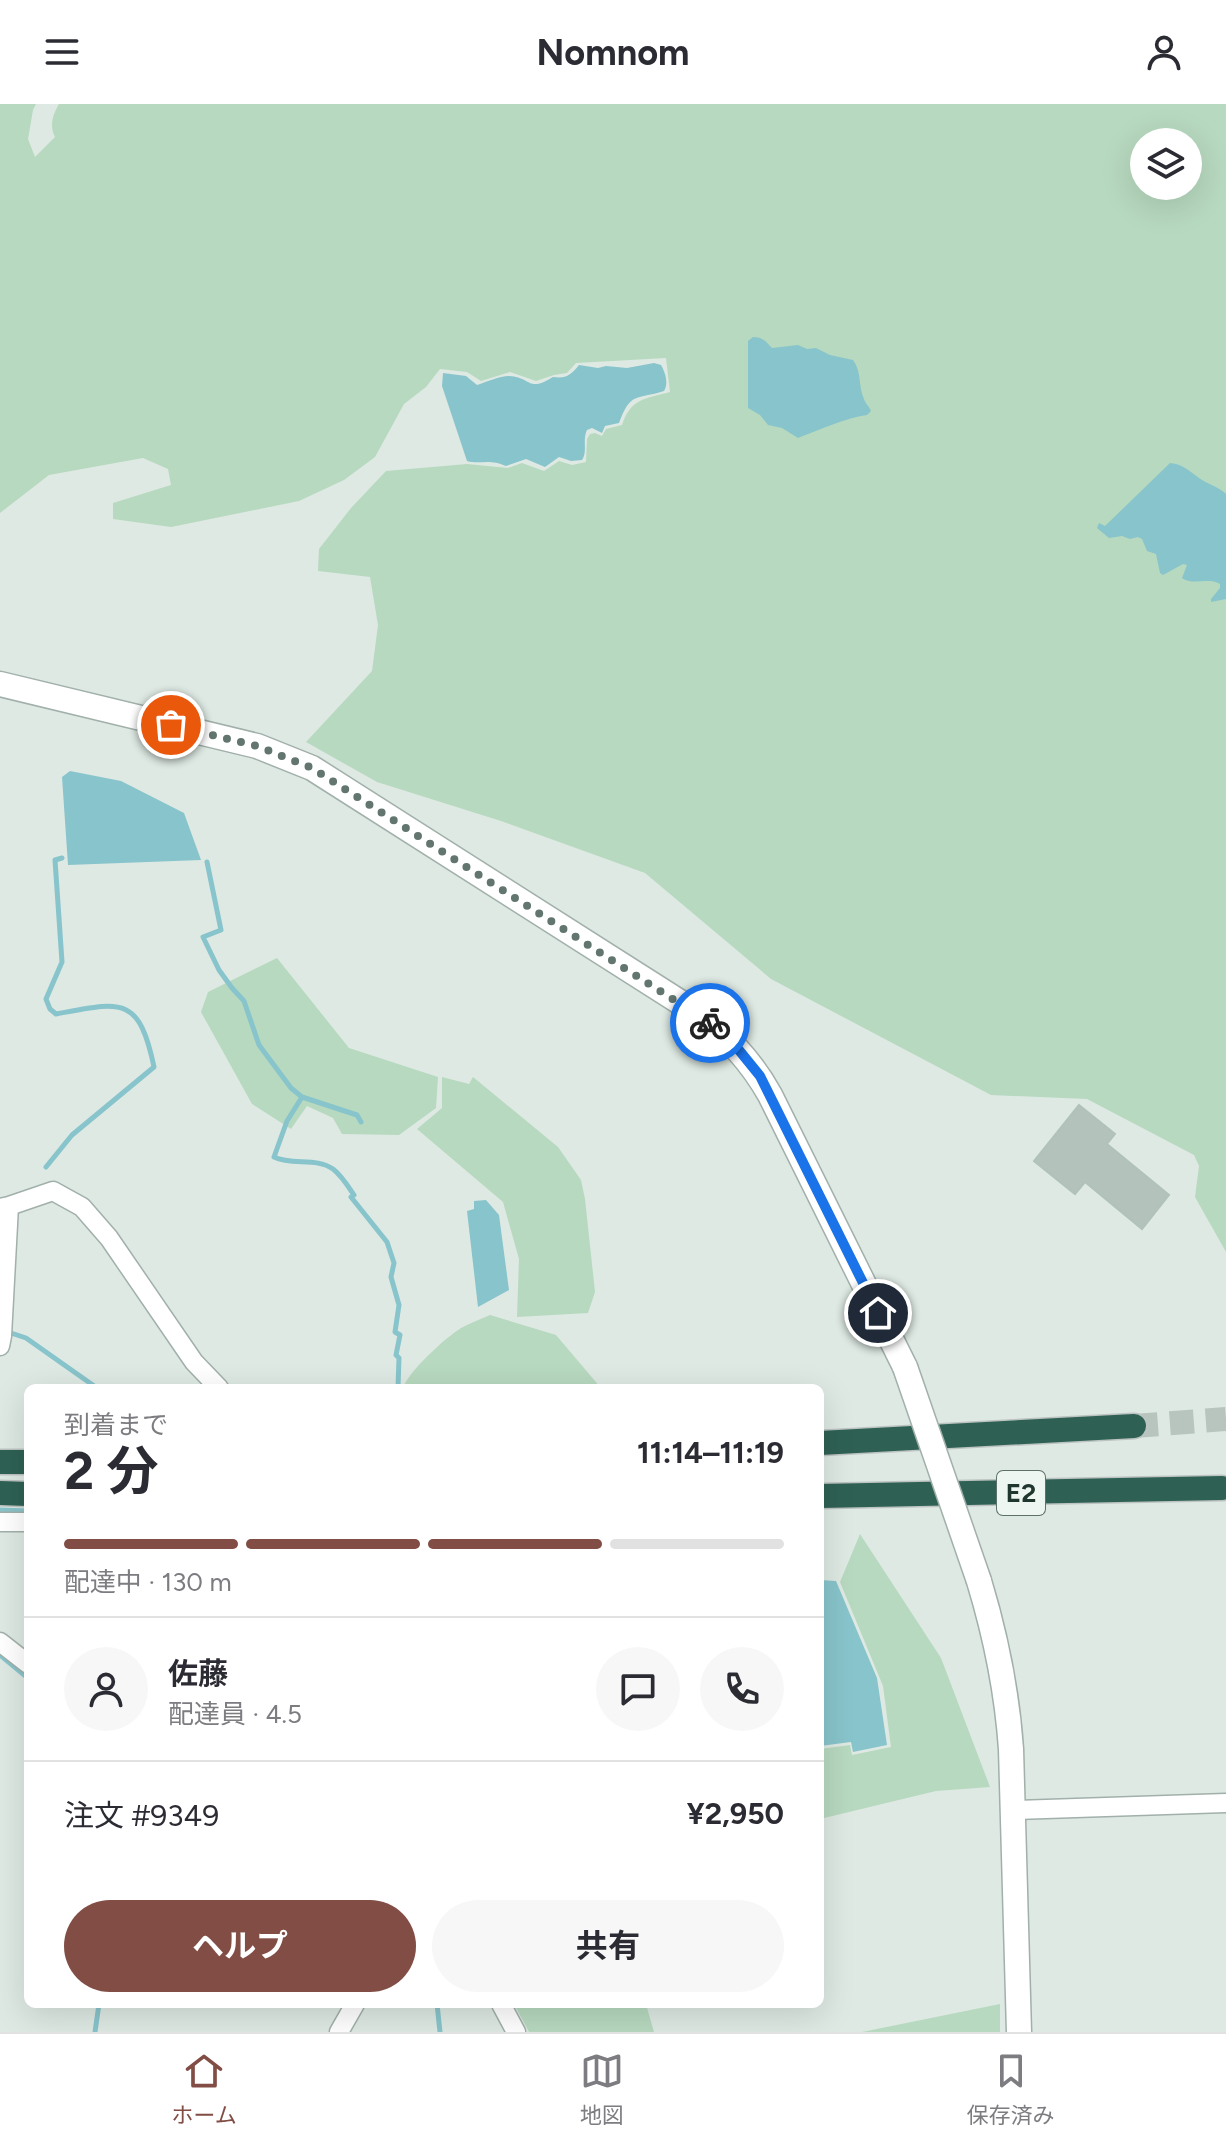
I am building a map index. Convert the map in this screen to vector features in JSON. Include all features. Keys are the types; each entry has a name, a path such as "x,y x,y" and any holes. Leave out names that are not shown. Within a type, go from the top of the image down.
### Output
{"highway":[{"name":"E2","path":"824,1443 1134,1426"},
{"path":"0,1462 24,1462"},
{"name":"E2","path":"824,1496 1222,1488"},
{"path":"0,1493 24,1494"}],"street":[{"path":"0,684 257,746 312,768 697,1013 749,1060 770,1095 905,1367 979,1581 995,1637 1008,1704 1019,2032"},
{"path":"0,1346 5,1207 53,1191 82,1207 109,1238 194,1362 215,1384"},
{"path":"0,1522 24,1522"},
{"path":"0,1642 24,1661"},
{"path":"1013,1810 1226,1803"},
{"path":"339,2032 353,2008"},
{"path":"503,2008 516,2032"}],"green space":[{"path":"0,104 36,104 28,139 35,157 55,137 52,120 59,104 1226,104 1226,1252 1195,1197 1199,1166 1194,1155 1087,1099 991,1095 771,979 645,873 501,821 377,782 306,742 372,671 378,625 370,577 318,571 319,549 351,508 386,471 467,464 508,468 522,463 544,471 559,461 572,465 586,462 590,434 602,436 606,429 622,425 630,409 640,401 670,392 666,358 576,363 567,373 536,381 510,372 481,381 467,372 440,369 426,387 404,404 375,457 344,480 299,501 171,527 113,519 113,503 171,485 168,469 143,458 49,475 0,513"},
{"path":"277,958 349,1048 438,1077 436,1108 399,1135 342,1134 333,1118 307,1106 291,1129 252,1104 201,1012 208,992"},
{"path":"442,1077 469,1084 473,1077 558,1147 581,1180 595,1292 588,1313 517,1317 519,1259 503,1202 417,1129 442,1108"},
{"path":"490,1315 556,1335 598,1384 405,1384 419,1365 461,1328"},
{"path":"860,1534 941,1658 990,1787 936,1791 824,1818 824,1748 850,1745 852,1755 891,1747 883,1686 840,1582"},
{"path":"1000,2004 1000,2032 862,2032"},
{"path":"516,2008 647,2008 654,2032 529,2032"}],"water":[{"path":"753,337 764,340 772,348 798,345 853,360 858,369 862,394 871,411 798,438 782,428 768,425 760,415 748,408 748,341"},
{"path":"654,363 661,365 664,371 664,391 631,401 619,423 605,426 602,433 592,428 587,430 582,460 571,461 559,457 545,467 526,459 506,466 494,462 467,461 442,386 443,373 466,376 477,385 509,376 539,384 553,377 568,376 579,365 627,368"},
{"path":"1170,463 1183,467 1226,494 1226,599 1211,602 1220,584 1182,578 1187,565 1183,564 1163,575 1160,573 1156,554 1147,551 1142,539 1109,538 1097,528 1099,523 1105,526"},
{"path":"70,771 121,781 184,813 201,860 68,865 62,777"},
{"path":"486,1200 499,1215 509,1290 478,1307 467,1211 474,1209 474,1201"},
{"path":"824,1580 836,1581 877,1678 887,1745 853,1752 851,1742 824,1745"}],"building":[{"path":"1079,1105 1115,1134 1107,1144 1169,1195 1142,1229 1085,1182 1075,1194 1034,1161"}],"waterway":[{"path":"46,1167 72,1135 154,1067 141,1026 133,1015 123,1009 96,1007 56,1014 50,1009 46,999 62,962 55,860 62,858"},
{"path":"207,862 221,930 203,937 219,970 244,1001 259,1045 291,1088 302,1097 357,1115 361,1122"},
{"path":"302,1097 287,1121 274,1157 319,1163 333,1169 342,1177 354,1195 351,1197 387,1242 394,1263 391,1277 399,1305 395,1332 400,1335 396,1355 399,1358 398,1384"},
{"path":"8,1332 26,1338 91,1384"},
{"path":"0,1510 24,1511"},
{"path":"0,1655 24,1675"},
{"path":"95,2032 98,2008"},
{"path":"437,2008 440,2032"}],"tunnel":[{"path":"1134,1426 1226,1419"}],"way so far":[{"path":"171,725 257,746 312,768 710,1023"}],"route":[{"path":"710,1023 734,1044 760,1076 878,1313"}]}
